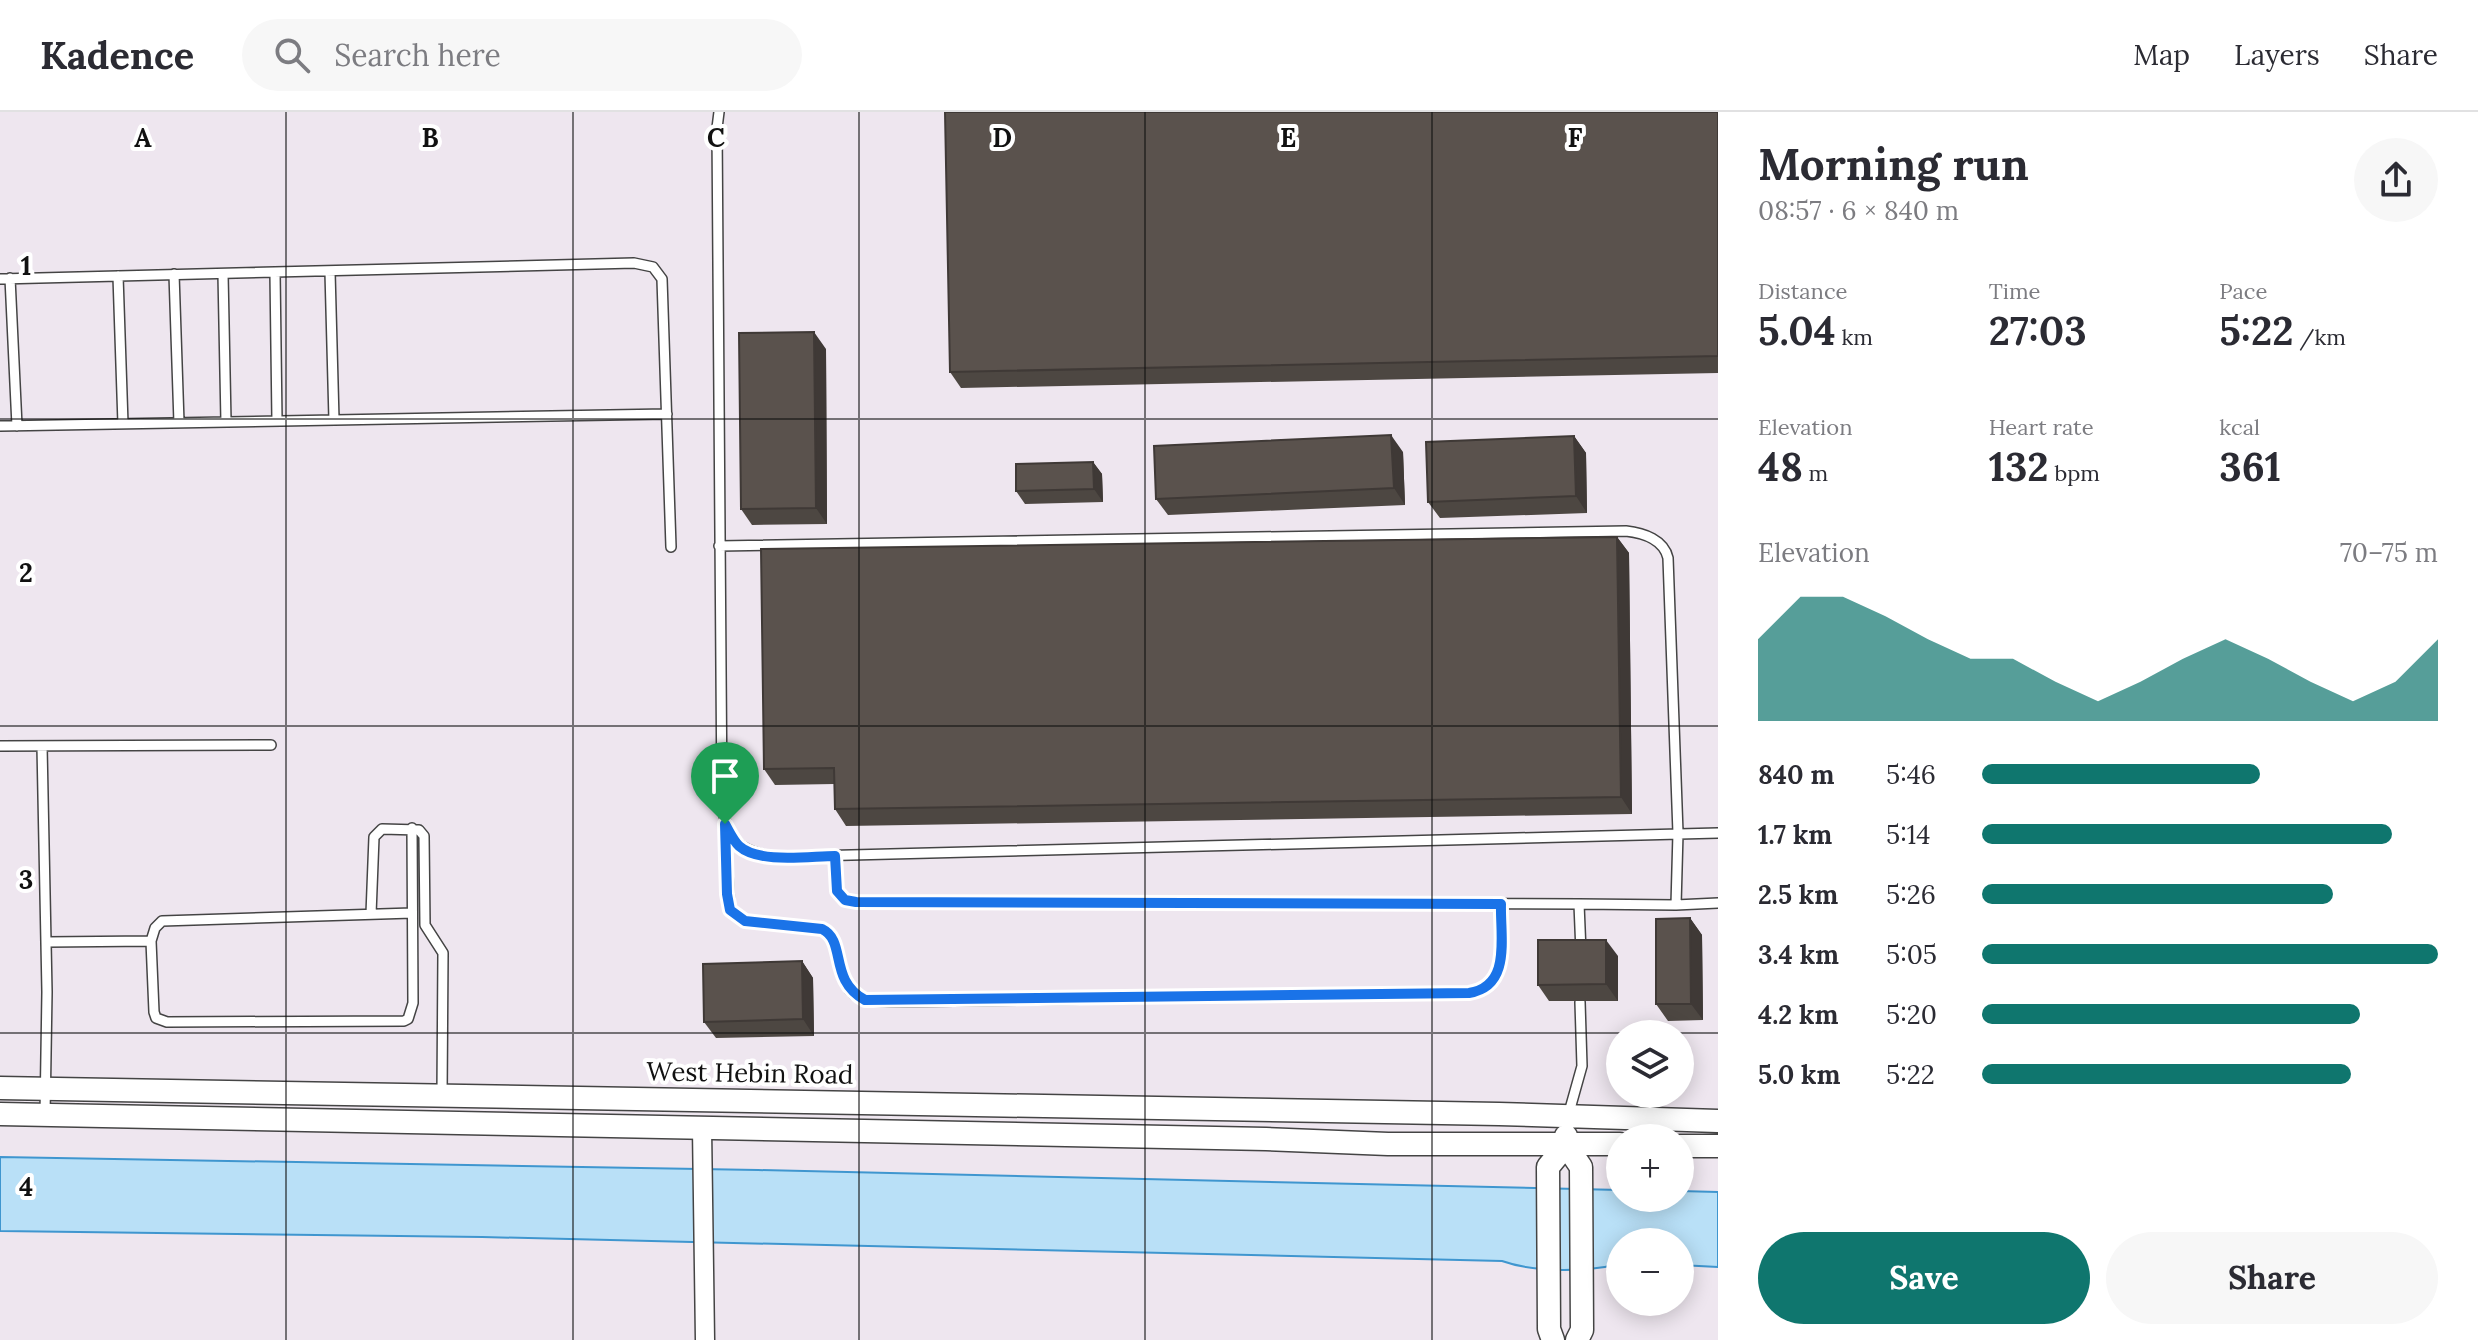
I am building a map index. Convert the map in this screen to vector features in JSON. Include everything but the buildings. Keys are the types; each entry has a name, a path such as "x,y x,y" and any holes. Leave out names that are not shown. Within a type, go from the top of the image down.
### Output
{"street":[{"name":"West Hebin Road","path":"0,1088 1499,1114 1718,1121"},
{"path":"0,1114 1388,1144 1606,1144"},
{"path":"1553,1340 1549,1329 1548,1167 1566,1145 1568,1116"},
{"path":"702,1128 705,1340"},
{"path":"1566,1145 1581,1167 1582,1330 1577,1340"},
{"path":"1694,1146 1718,1146"}],"lane":[{"path":"719,112 722,787 730,910 745,921 829,932 836,946 845,984 865,1000 1469,993 1481,991 1496,978 1500,967 1501,904"},
{"path":"17,426 5,278 634,263 653,267 662,279 671,547"},
{"path":"330,272 334,420"},
{"path":"275,273 277,421"},
{"path":"174,274 179,423"},
{"path":"223,274 226,422"},
{"path":"118,276 123,424"},
{"path":"0,426 667,414"},
{"path":"719,546 1634,532 1649,537 1663,546 1668,558 1678,833 1676,905"},
{"path":"0,746 271,745"},
{"path":"42,746 47,942 45,1115"},
{"path":"725,824 741,848 773,857 1718,833"},
{"path":"412,828 413,1003 408,1019 162,1021 156,1018 151,941 155,928 162,921 412,913"},
{"path":"371,914 374,837 382,829 419,830 424,836 425,925 443,953 442,1095"},
{"path":"835,856 837,891 845,900 856,902 1718,903"},
{"path":"1579,904 1581,958"},
{"path":"47,942 151,941"},
{"path":"1568,1116 1582,1066 1580,1002"}],"shaded area":[{"path":"0,112 1718,112 1718,1340 0,1340"}],"water":[{"path":"0,1157 758,1170 1606,1190 1606,1212 1694,1212 1694,1191 1718,1192 1718,1267 1694,1266 1694,1228 1606,1228 1606,1266 1561,1270 1530,1268 1502,1261 482,1237 0,1231"}],"route":[{"path":"725,824 741,848 754,854 773,857 835,856 837,891 845,900 856,902 1501,904 1500,967 1489,987 1469,993 865,1000 845,984 836,946 829,932 745,921 730,910 725,824"}]}
